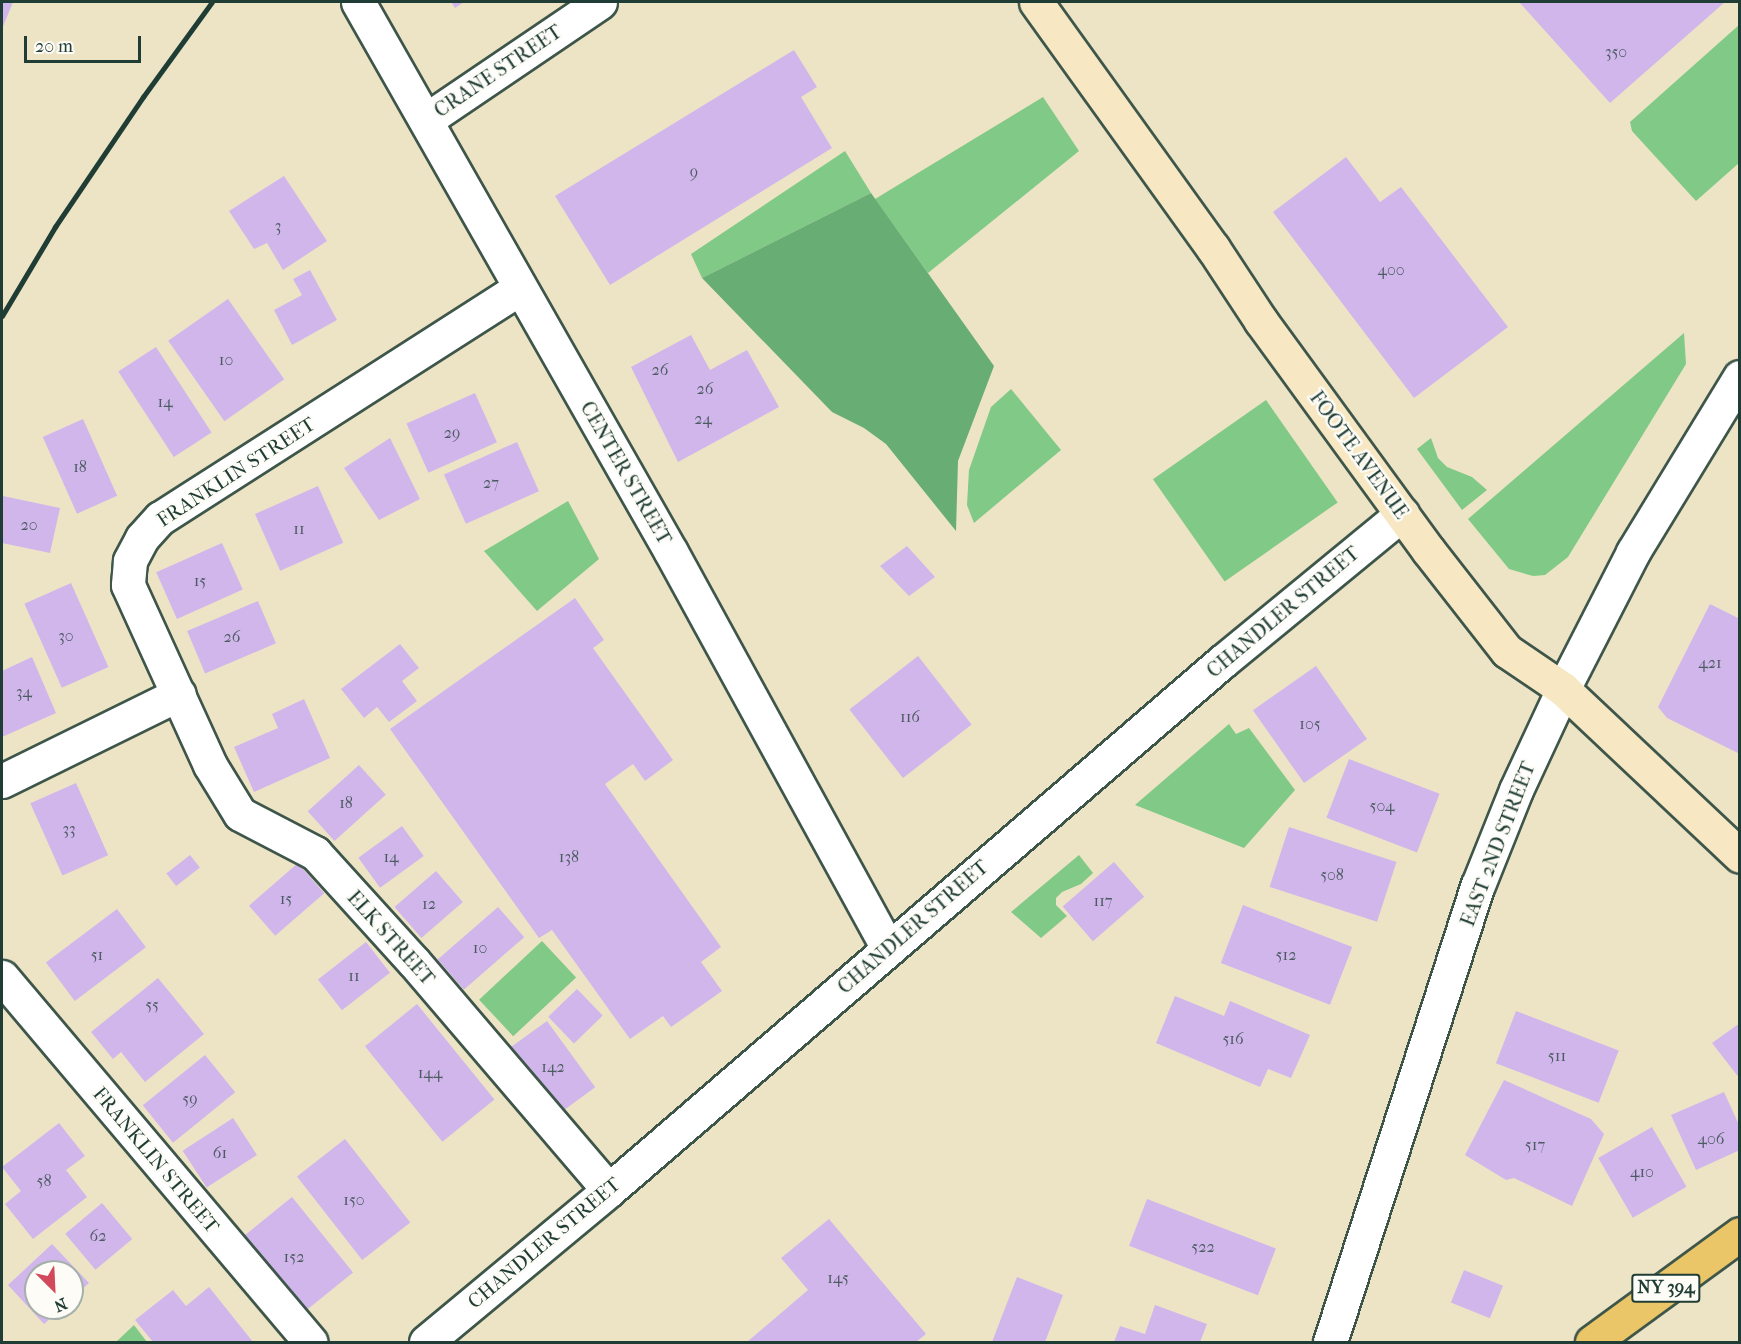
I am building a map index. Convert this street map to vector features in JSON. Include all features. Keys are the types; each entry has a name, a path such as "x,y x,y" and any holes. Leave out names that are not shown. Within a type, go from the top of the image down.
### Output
{"main road":[{"name":"NY 394","path":"1592,1342 1740,1234"}],"street":[{"name":"CENTER STREET","path":"358,2 671,552 888,949"},
{"name":"CRANE STREET","path":"426,120 600,2"},
{"name":"FOOTE AVENUE","path":"1036,2 1213,248 1261,321 1402,514 1507,651 1563,689 1740,856"},
{"name":"FRANKLIN STREET","path":"179,694 129,585 130,561 142,538 166,513 520,288"},
{"name":"EAST 2ND STREET","path":"1330,1342 1478,885 1516,790 1563,689 1633,552 1740,377"},
{"name":"CHANDLER STREET","path":"426,1342 609,1190 1223,661 1402,514"},
{"path":"2,781 179,694"},
{"name":"ELK STREET","path":"179,694 210,765 240,814 315,854 414,962 609,1190"},
{"name":"FRANKLIN STREET","path":"2,977 310,1342"}],"green space":[{"path":"1739,25 1739,163 1696,201 1632,131 1630,122"},
{"path":"1043,97 1079,151 928,273 875,199"},
{"path":"845,151 871,193 702,278 691,254"},
{"path":"871,193 994,366 958,461 956,531 886,444 864,428 832,412 702,278"},
{"path":"1684,333 1686,364 1568,557 1545,575 1533,576 1509,569 1468,519"},
{"path":"1011,389 1061,450 974,523 967,505 969,470 991,407"},
{"path":"1266,400 1338,502 1225,582 1153,479"},
{"path":"1431,438 1438,458 1447,467 1472,477 1487,490 1462,510 1417,449"},
{"path":"568,501 599,559 537,611 484,551"},
{"path":"1229,724 1236,734 1249,728 1295,790 1244,848 1135,805"},
{"path":"1079,855 1093,873 1081,884 1062,892 1056,898 1056,905 1067,916 1041,938 1011,912"},
{"path":"542,941 576,978 513,1036 479,1000"},
{"path":"134,1325 147,1342 116,1342"}],"building":[{"path":"2,2 13,2 2,29"},
{"path":"451,2 464,2 455,8"},
{"path":"1519,2 1725,2 1610,103"},
{"path":"794,50 817,87 801,97 832,148 610,285 555,196"},
{"path":"1346,157 1380,202 1401,187 1508,327 1414,398 1273,212"},
{"path":"284,176 327,241 283,270 267,243 254,249 229,211"},
{"path":"310,270 337,320 292,345 274,310 302,295 293,279"},
{"path":"228,299 284,379 224,421 168,341"},
{"path":"691,335 710,370 747,350 779,407 678,462 631,367"},
{"path":"156,347 212,433 174,457 118,372"},
{"path":"475,393 497,442 428,473 406,424"},
{"path":"83,419 117,496 77,514 43,437"},
{"path":"390,438 420,499 379,520 344,468"},
{"path":"517,442 539,491 466,524 444,475"},
{"path":"318,486 343,543 280,571 255,514"},
{"path":"3,496 60,508 50,553 2,543"},
{"path":"222,543 243,590 177,619 156,572"},
{"path":"907,546 935,577 909,596 880,566"},
{"path":"71,583 108,667 62,688 24,604"},
{"path":"575,598 604,640 593,648 673,760 645,781 633,764 605,784 721,947 701,962 722,991 671,1027 663,1016 630,1039 552,930 539,938 390,729"},
{"path":"258,601 276,643 205,673 187,631"},
{"path":"1710,604 1740,619 1740,754 1667,718 1658,707"},
{"path":"400,644 419,668 402,681 417,701 389,722 377,707 364,718 341,689"},
{"path":"918,656 972,725 903,778 849,710"},
{"path":"32,657 56,713 2,737 2,671"},
{"path":"1316,666 1367,739 1304,783 1253,710"},
{"path":"304,699 330,758 254,792 234,747 278,728 272,714"},
{"path":"1349,759 1440,794 1417,853 1326,818"},
{"path":"359,765 386,795 334,841 308,811"},
{"path":"76,783 108,855 62,876 30,803"},
{"path":"402,826 424,856 380,888 358,858"},
{"path":"1289,827 1396,862 1377,922 1270,887"},
{"path":"190,855 200,868 176,886 166,873"},
{"path":"1114,862 1144,897 1093,941 1063,907"},
{"path":"298,863 324,893 275,936 249,906"},
{"path":"436,871 463,902 421,938 394,907"},
{"path":"1243,905 1352,947 1330,1005 1221,963"},
{"path":"498,907 524,937 464,990 438,959"},
{"path":"117,909 146,947 75,1001 46,963"},
{"path":"366,942 390,973 342,1010 318,980"},
{"path":"158,978 204,1034 145,1082 121,1052 113,1059 91,1032"},
{"path":"577,989 603,1016 574,1043 548,1017"},
{"path":"1175,996 1224,1016 1230,1001 1310,1035 1291,1078 1268,1069 1260,1087 1156,1043"},
{"path":"417,1004 494,1100 442,1142 365,1046"},
{"path":"1516,1011 1619,1050 1599,1103 1496,1063"},
{"path":"547,1021 595,1087 560,1113 511,1047"},
{"path":"1740,1023 1740,1079 1712,1043"},
{"path":"205,1055 235,1092 173,1143 143,1105"},
{"path":"1504,1080 1591,1119 1604,1134 1572,1206 1514,1178 1506,1180 1465,1155"},
{"path":"1724,1092 1740,1127 1740,1150 1696,1170 1671,1115"},
{"path":"233,1118 257,1155 207,1188 183,1151"},
{"path":"59,1123 85,1156 66,1170 87,1197 33,1239 5,1204 21,1191 2,1167"},
{"path":"1652,1127 1686,1187 1633,1218 1598,1158"},
{"path":"345,1139 410,1223 362,1260 297,1177"},
{"path":"292,1197 353,1272 297,1318 236,1242"},
{"path":"1147,1199 1276,1248 1258,1295 1129,1246"},
{"path":"102,1203 132,1239 95,1270 65,1234"},
{"path":"829,1219 926,1334 916,1342 747,1342 808,1290 781,1258"},
{"path":"52,1244 67,1260 35,1260"},
{"path":"24,1270 24,1302 8,1285"},
{"path":"1464,1270 1503,1286 1490,1318 1451,1302"},
{"path":"1017,1277 1063,1295 1045,1342 992,1342"},
{"path":"84,1278 89,1283 84,1287"},
{"path":"209,1287 253,1342 153,1342 135,1320 173,1290 186,1306"},
{"path":"1155,1305 1207,1324 1200,1342 1114,1342 1120,1326 1145,1334"}],"railway":[{"path":"2,316 55,227 143,97 212,2"}]}
